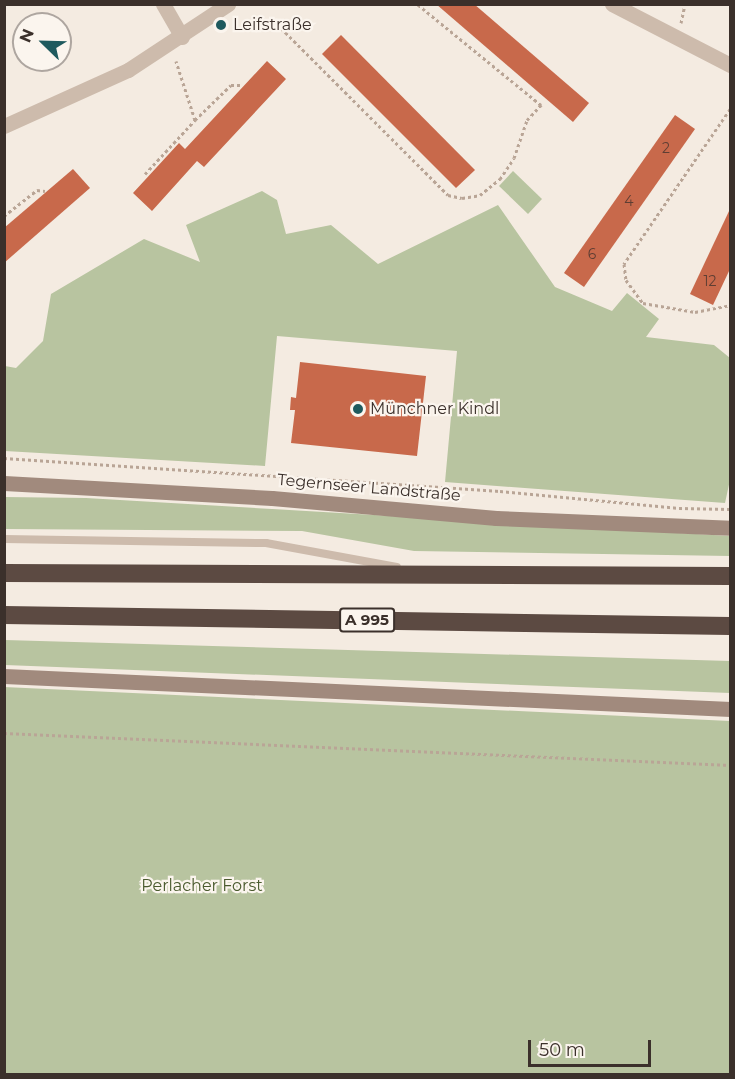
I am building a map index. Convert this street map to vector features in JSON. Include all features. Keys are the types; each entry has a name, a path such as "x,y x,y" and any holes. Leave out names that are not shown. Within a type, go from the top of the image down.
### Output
{"highway":[{"path":"4,573 730,576"},
{"name":"A 995","path":"4,615 730,626"}],"main road":[{"name":"Tegernseer Landstraße","path":"4,483 272,498 496,518 730,528"},
{"path":"4,676 730,709"}],"street":[{"path":"163,4 182,37"},
{"path":"4,126 128,70 182,37 228,4"},
{"path":"612,4 730,65"}],"lane":[{"path":"4,539 267,543 437,574"}],"path":[{"path":"281,28 448,195 462,198 480,195 500,179 514,158 527,120 542,105 417,4"},
{"path":"176,61 195,120"},
{"path":"145,174 231,85 241,85"},
{"path":"730,109 624,264 626,280 643,303 695,312 730,305"},
{"path":"4,216 37,190 45,191"},
{"path":"4,458 501,490 679,508 730,509"},
{"path":"4,733 730,765"}],"green space":[{"path":"513,171 542,199 528,214 499,186"},
{"path":"262,191 277,200 286,234 331,225 378,264 498,205 555,287 612,311 627,293 659,319 646,337 714,345 730,358 730,480 725,503 445,482 457,351 277,336 265,466 5,451 5,366 16,368 43,341 51,294 144,239 200,262 186,225"},
{"path":"4,497 86,498 730,536 730,556 414,551 302,531 5,529"},
{"path":"5,640 730,661 730,693 5,665"},
{"name":"Perlacher Forst","path":"4,687 730,721 730,1074 5,1074"}],"building":[{"path":"436,4 474,4 589,103 573,122"},
{"path":"341,35 475,170 456,188 322,54"},
{"path":"267,61 286,79 204,167 197,161 152,211 133,193 179,143 185,149"},
{"path":"675,115 695,129 584,287 564,273"},
{"path":"73,169 90,188 4,263 4,228"},
{"path":"730,209 730,269 713,305 690,294"},
{"name":"Münchner Kindl","path":"300,362 426,376 417,456 291,443 295,410 290,410 291,397 296,398"}],"place":[{"name":"Leifstraße","path":"221,25"},
{"name":"Münchner Kindl","path":"358,409"}]}
